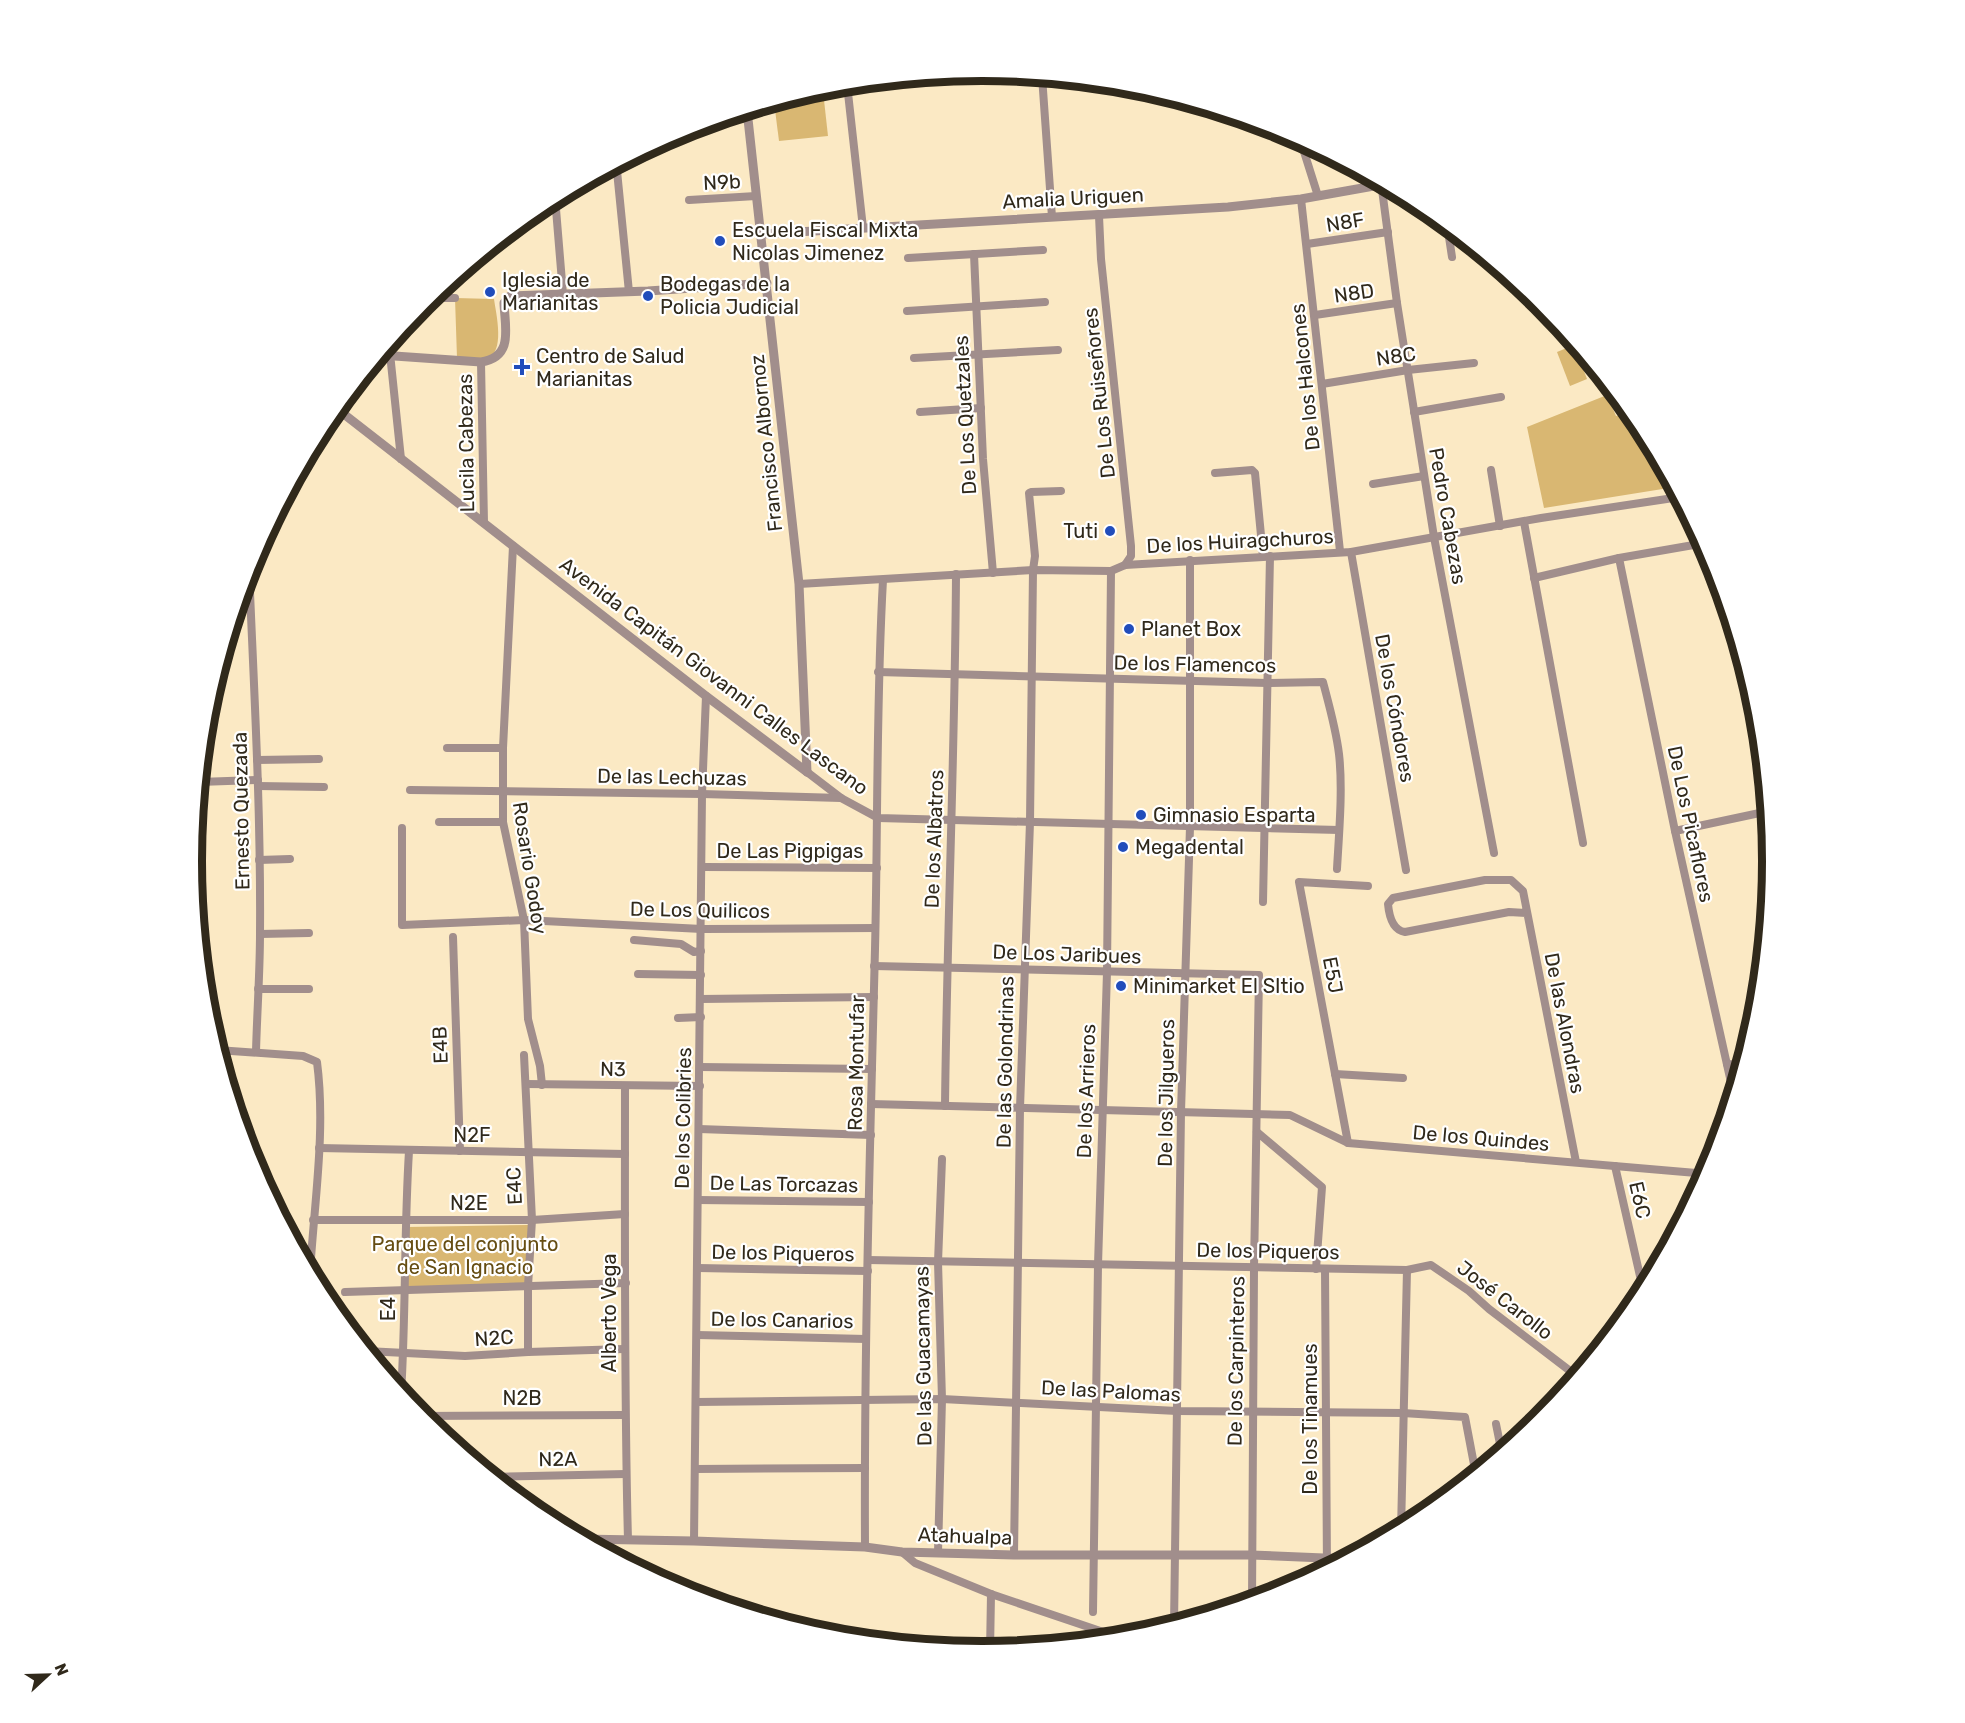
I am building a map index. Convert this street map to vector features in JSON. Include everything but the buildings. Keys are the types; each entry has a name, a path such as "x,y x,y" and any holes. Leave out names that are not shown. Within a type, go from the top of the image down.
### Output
{"street":[{"path":"1042,84 1052,217"},
{"path":"848,93 863,228"},
{"name":"Francisco Albornoz","path":"747,118 799,584 807,772"},
{"path":"1303,150 1318,196"},
{"path":"617,172 629,292"},
{"name":"Amalia Uriguen","path":"761,234 1228,207 1301,199 1373,186"},
{"name":"Pedro Cabezas","path":"1384,193 1397,303 1434,537 1494,853"},
{"name":"N9b","path":"689,200 756,196"},
{"name":"De los Halcones","path":"1301,199 1340,552"},
{"path":"556,209 563,294"},
{"name":"De Los Ruiseñores","path":"1099,216 1101,260 1130,538 1131,556 1125,565"},
{"name":"N8F","path":"1307,244 1388,232"},
{"path":"1449,236 1452,257"},
{"path":"908,258 1043,250"},
{"name":"De Los Quetzales","path":"974,254 986,504 993,573"},
{"path":"389,355 481,362 493,359 502,351 505,331 504,302 508,297 767,283"},
{"path":"444,298 455,298"},
{"path":"907,311 1044,302"},
{"name":"N8D","path":"1315,315 1397,303"},
{"path":"914,358 1059,350"},
{"path":"386,359 401,459"},
{"name":"Lucila Cabezas","path":"481,362 484,523"},
{"name":"N8C","path":"1322,384 1408,370 1474,363"},
{"path":"1414,412 1501,397"},
{"path":"920,412 981,408"},
{"name":"Avenida Capitán Giovanni Calles Lascano","path":"344,414 706,696 841,798 878,818 1339,830"},
{"path":"1215,473 1252,470 1255,473 1267,556 1263,902"},
{"path":"1491,470 1500,526"},
{"path":"1373,484 1424,476"},
{"name":"De las Golondrinas","path":"1014,1555 1020,1108 1030,822 1035,556 1029,493 1061,490"},
{"name":"De los Huiragchuros","path":"799,584 1033,570 1111,571 1125,565 1351,552 1673,498"},
{"path":"1524,522 1583,843"},
{"path":"1534,578 1619,558 1696,545"},
{"name":"Rosario Godoy","path":"513,546 503,748 503,822 524,920 528,1019 540,1066 542,1085"},
{"name":"De los Cóndores","path":"1351,552 1406,870"},
{"name":"De Los Picaflores","path":"1619,558 1675,831 1731,1082"},
{"name":"De los Jilgueros","path":"1174,1618 1181,1112 1190,827 1190,560"},
{"name":"De los Arrieros","path":"1093,1612 1098,1265 1107,972 1111,571"},
{"name":"De los Albatros","path":"945,1106 946,968 956,674 956,574"},
{"name":"Rosa Montufar","path":"865,1547 866,1339 878,818 878,672 883,580"},
{"name":"Ernesto Quezada","path":"250,592 258,783 260,934 256,1052"},
{"name":"De los Flamencos","path":"878,672 1267,683 1323,682 1339,755 1337,869"},
{"name":"De los Colibries","path":"694,1541 702,794 706,696"},
{"path":"447,748 503,748"},
{"path":"257,760 319,759"},
{"path":"207,782 324,788"},
{"path":"410,790 502,790"},
{"name":"De las Lechuzas","path":"502,790 841,798"},
{"path":"1675,831 1761,812"},
{"path":"439,822 503,822"},
{"name":"De Los Quilicos","path":"402,828 402,925 524,920 702,929 875,928"},
{"path":"259,860 290,859"},
{"name":"De Las Pigpigas","path":"702,867 876,868"},
{"name":"De las Alondras","path":"1527,913 1509,912 1404,932 1399,931 1393,924 1388,902 1392,898 1485,880 1511,880 1522,891 1527,913 1576,1162"},
{"name":"E5J","path":"1348,1143 1299,882 1368,886"},
{"path":"260,934 309,933"},
{"name":"E4B","path":"453,937 460,1151"},
{"path":"634,940 681,944 694,952 701,951"},
{"name":"De Los Jaribues","path":"874,966 1259,975"},
{"path":"639,974 701,975"},
{"name":"De los Carpinteros","path":"1252,1594 1252,1412 1259,975"},
{"path":"258,990 309,989"},
{"path":"701,999 874,997"},
{"path":"678,1018 701,1017"},
{"path":"226,1050 303,1056 317,1062 320,1084 319,1148 311,1258"},
{"name":"E4C","path":"524,1055 532,1220 528,1286 528,1352"},
{"path":"1727,1064 1736,1065"},
{"path":"700,1067 872,1069"},
{"path":"1335,1074 1402,1078"},
{"name":"N3","path":"526,1084 700,1086"},
{"name":"Alberto Vega","path":"625,1086 624,1349 628,1540"},
{"path":"871,1104 1258,1114"},
{"name":"De los Quindes","path":"1258,1114 1290,1115 1348,1143 1698,1173"},
{"path":"699,1129 871,1135"},
{"path":"1257,1132 1322,1186 1316,1269"},
{"name":"N2F","path":"319,1148 529,1151 625,1155"},
{"name":"E4","path":"402,1382 405,1220 409,1151"},
{"name":"De las Guacamayas","path":"938,1553 942,1399 938,1262 942,1159"},
{"name":"E6C","path":"1615,1166 1640,1276"},
{"name":"De Las Torcazas","path":"698,1200 869,1202"},
{"name":"N2E","path":"313,1220 532,1220 626,1214"},
{"name":"De los Piqueros","path":"868,1260 1407,1270"},
{"name":"José Carollo","path":"1407,1270 1431,1265 1438,1269 1572,1372"},
{"name":"De los Piqueros","path":"698,1268 868,1271"},
{"name":"De los Tinamues","path":"1325,1269 1328,1562"},
{"path":"1401,1519 1407,1270"},
{"path":"345,1292 626,1283"},
{"name":"De los Canarios","path":"697,1335 866,1339"},
{"name":"N2C","path":"376,1352 465,1356 624,1349"},
{"name":"De las Palomas","path":"696,1402 942,1399 1177,1411 1403,1413 1465,1417 1474,1467"},
{"name":"N2B","path":"434,1416 625,1415"},
{"path":"1496,1424 1500,1445"},
{"path":"695,1469 865,1468"},
{"name":"N2A","path":"502,1477 626,1474"},
{"name":"Atahualpa","path":"596,1539 865,1547 902,1552 1014,1555 1251,1555 1335,1558"},
{"path":"902,1552 915,1563 991,1594 1103,1632"},
{"path":"990,1642 991,1594"}],"green space":[{"path":"824,98 828,136 779,141 775,109"},
{"path":"455,298 494,299 498,341 492,355 486,359 457,358"},
{"path":"1569,347 1580,359 1587,379 1570,386 1557,352"},
{"path":"1607,395 1616,416 1622,415 1668,488 1544,508 1527,427"},
{"name":"Parque del conjunto de San Ignacio","path":"528,1225 528,1283 408,1288 407,1227"}],"place":[{"name":"Escuela Fiscal Mixta Nicolas Jimenez","path":"720,241"},
{"name":"Iglesia de Marianitas","path":"490,292"},
{"name":"Bodegas de la Policia Judicial","path":"648,296"},
{"name":"Centro de Salud Marianitas","path":"522,367"},
{"name":"Tuti","path":"1110,531"},
{"name":"Planet Box","path":"1129,629"},
{"name":"Gimnasio Esparta","path":"1141,815"},
{"name":"Megadental","path":"1123,847"},
{"name":"Minimarket El SItio","path":"1121,986"}]}
